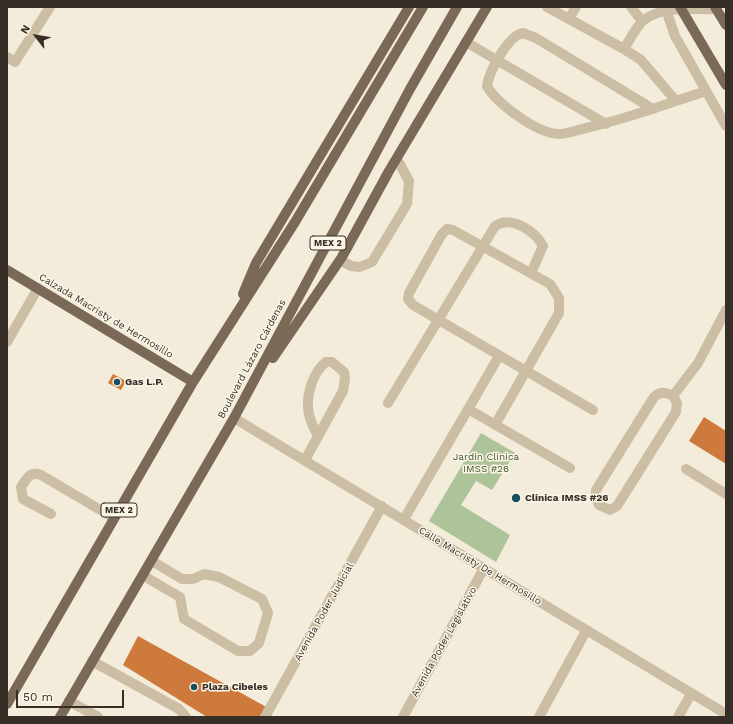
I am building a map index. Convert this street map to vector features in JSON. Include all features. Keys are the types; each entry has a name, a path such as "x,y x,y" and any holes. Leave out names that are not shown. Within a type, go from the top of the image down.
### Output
{"main road":[{"path":"232,318 256,263 409,7"},
{"name":"MEX 2","path":"7,704 193,382 232,318 295,222 423,7"},
{"name":"Boulevard Lázaro Cárdenas","path":"60,717 144,576 246,398 410,89 457,7"},
{"path":"246,398 340,260 397,159 487,7"},
{"path":"716,8 726,25"},
{"path":"680,9 726,85"},
{"name":"Calzada Macristy de Hermosillo","path":"7,270 193,382"}],"street":[{"path":"7,57 15,62 50,7"},
{"path":"546,7 569,18 624,49 650,69 676,101"},
{"path":"569,18 576,7"},
{"path":"631,7 642,21"},
{"path":"624,49 642,21 665,9 716,8"},
{"path":"665,9 675,36 726,126"},
{"path":"653,108 536,38 523,33 513,37 498,60 486,86 491,94 513,112 541,130 559,134 606,124 706,91"},
{"path":"466,42 606,124"},
{"path":"340,260 351,266 360,268 372,262 407,204 408,181 397,159"},
{"path":"388,403 495,226 502,221 513,222 538,238 543,246 531,273"},
{"path":"495,425 526,371 560,313 559,298 550,284 483,246 453,230 447,229 442,234 409,293 408,299 413,305 499,356 526,371 593,410"},
{"path":"7,342 38,288"},
{"path":"673,396 698,362 726,310"},
{"path":"404,520 499,356"},
{"path":"305,460 343,391 345,379 344,372 332,362 326,362 319,367 309,394 308,407 310,420 318,436"},
{"path":"660,392 666,392 673,396 678,403 676,412 617,506 610,510 599,505 595,497 596,490 654,397 660,392"},
{"path":"468,409 570,468"},
{"name":"Calle Macristy De Hermosillo","path":"234,418 726,714"},
{"path":"686,469 726,494"},
{"path":"51,514 22,499 21,487 31,474 34,473 41,475 114,518"},
{"name":"Avenida Poder Judicial","path":"265,717 382,506"},
{"path":"144,576 180,597 184,619 238,652 250,651 259,642 268,613 262,599 219,577 204,574 193,579 182,579 152,561"},
{"name":"Avenida Poder Legislativo","path":"403,717 484,568"},
{"path":"539,717 586,631"},
{"path":"92,661 179,709 186,717"},
{"path":"678,717 691,694"},
{"path":"69,701 98,717"}],"green space":[{"name":"Jardin Clinica IMSS #26","path":"481,433 515,453 492,490 476,481 461,505 510,535 496,562 429,521"}],"building":[{"name":"Gas L.P.","path":"113,374 126,381 121,390 108,383"},
{"path":"704,417 726,431 726,464 689,441"},
{"name":"Plaza Cibeles","path":"138,636 270,709 265,717 207,717 123,665"}],"place":[{"name":"Gas L.P.","path":"117,382"},
{"name":"Clinica IMSS #26","path":"516,498"},
{"name":"Plaza Cibeles","path":"194,687"}]}
